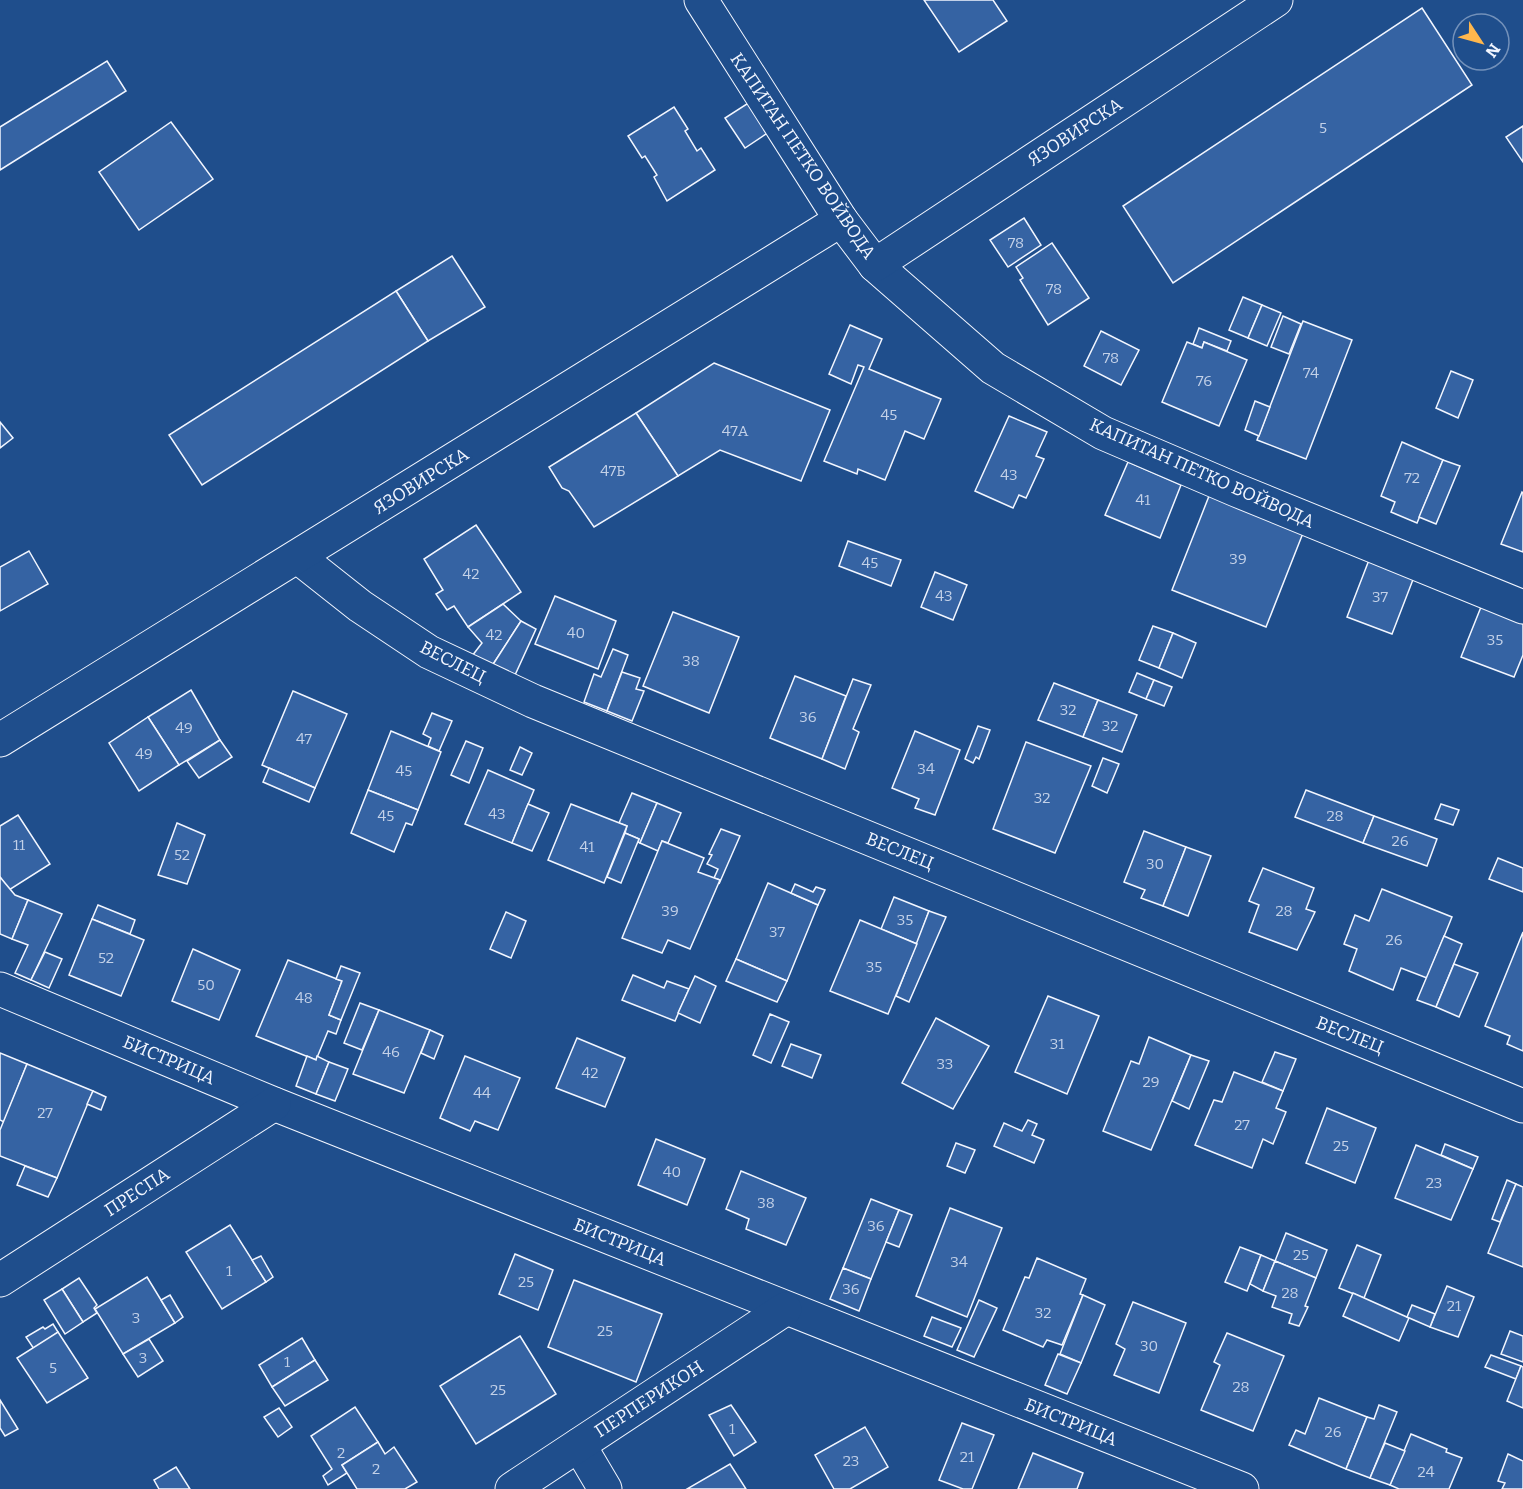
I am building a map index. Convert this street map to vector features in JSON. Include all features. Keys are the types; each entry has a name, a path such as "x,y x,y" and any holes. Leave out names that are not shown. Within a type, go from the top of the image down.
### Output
{"street":[{"name":"КАПИТАН ПЕТКО ВОЙВОДА","path":"701,0 841,220 875,264 993,368 1103,433 1523,607"},
{"name":"ЯЗОВИРСКА","path":"875,264 1276,0"},
{"name":"ЯЗОВИРСКА","path":"0,740 841,220"},
{"name":"ВЕСЛЕЦ","path":"298,557 360,606 429,652 533,701 1523,1106"},
{"name":"БИСТРИЦА","path":"0,988 274,1104 1242,1489"},
{"name":"ПРЕСПА","path":"0,1281 274,1104"},
{"name":"ПЕРПЕРИКОН","path":"512,1489 785,1309"},
{"path":"579,1445 605,1489"}],"building":[{"path":"924,0 993,0 1007,21 959,52"},
{"path":"1422,8 1451,53 1451,72 1464,72 1472,85 1173,283 1123,206"},
{"path":"107,61 126,91 0,170 0,127"},
{"path":"753,100 772,130 745,148 725,118"},
{"path":"674,107 688,129 685,131 697,151 701,148 715,170 667,201 654,177 657,175 645,156 642,158 628,136"},
{"path":"171,122 213,179 139,230 99,172"},
{"path":"1523,126 1523,162 1506,137"},
{"path":"1024,218 1041,245 1008,267 990,240"},
{"path":"1052,243 1089,298 1048,325 1020,280 1023,278 1016,267"},
{"path":"452,256 485,307 428,341 396,291"},
{"path":"396,291 428,341 202,485 169,435"},
{"path":"1243,297 1262,305 1248,338 1229,330"},
{"path":"1262,305 1281,313 1267,346 1248,338"},
{"path":"1283,316 1301,324 1289,354 1271,347"},
{"path":"1303,321 1352,340 1306,459 1257,440"},
{"path":"850,325 882,339 869,369 941,399 924,439 905,431 885,480 858,469 857,474 824,461 864,367 858,365 851,384 829,374"},
{"path":"1199,328 1231,341 1227,351 1204,342 1202,348 1193,344"},
{"path":"1101,331 1139,350 1121,385 1084,366"},
{"path":"1187,342 1202,348 1204,342 1247,360 1219,426 1162,402"},
{"path":"714,363 830,410 801,481 720,450 678,476 636,413"},
{"path":"1451,371 1473,380 1458,418 1436,408"},
{"path":"1255,401 1270,407 1259,436 1245,430"},
{"path":"636,413 678,476 594,527 569,491 562,488 549,467"},
{"path":"1009,416 1047,432 1036,456 1044,459 1026,498 1019,495 1013,508 975,491"},
{"path":"0,422 13,438 0,448"},
{"path":"1402,442 1443,460 1417,523 1391,512 1395,502 1381,496"},
{"path":"1443,460 1460,466 1436,524 1419,517"},
{"path":"1128,462 1181,485 1160,538 1105,515"},
{"path":"1211,491 1305,528 1266,627 1172,590"},
{"path":"1523,493 1523,552 1501,544"},
{"path":"476,525 521,592 468,627 454,606 447,610 436,594 443,590 424,559"},
{"path":"848,541 901,560 891,586 839,566"},
{"path":"29,551 48,584 0,611 0,567"},
{"path":"1369,560 1414,577 1392,634 1347,617"},
{"path":"935,572 967,585 953,620 921,607"},
{"path":"555,596 616,621 598,669 535,644"},
{"path":"503,604 521,621 492,666 472,656 482,643 468,627"},
{"path":"1481,607 1523,624 1523,655 1514,677 1461,657"},
{"path":"673,612 739,637 709,713 643,686"},
{"path":"521,621 536,629 515,675 492,666"},
{"path":"1153,626 1173,633 1159,668 1139,660"},
{"path":"1173,633 1196,643 1182,678 1159,668"},
{"path":"613,649 628,655 607,711 584,702 594,674 601,677"},
{"path":"622,672 640,678 636,689 644,691 632,721 607,711"},
{"path":"1137,673 1154,680 1146,699 1129,692"},
{"path":"795,676 846,696 822,759 770,738"},
{"path":"853,679 871,685 853,729 859,732 845,769 822,759"},
{"path":"1154,680 1172,687 1164,706 1146,699"},
{"path":"1054,683 1098,700 1083,737 1038,720"},
{"path":"191,690 220,740 179,765 148,717"},
{"path":"293,691 347,714 315,788 262,765"},
{"path":"1098,700 1137,715 1122,752 1083,737"},
{"path":"432,713 452,721 439,751 428,746 431,738 423,734"},
{"path":"148,717 179,765 139,791 109,743"},
{"path":"978,726 990,730 979,759 976,757 973,763 965,759"},
{"path":"391,731 441,752 418,810 368,790"},
{"path":"915,731 960,750 935,815 915,808 919,799 892,788"},
{"path":"220,740 232,757 199,778 187,761"},
{"path":"466,741 483,748 469,783 451,775"},
{"path":"1026,742 1091,766 1055,853 993,829"},
{"path":"520,747 532,753 522,775 510,770"},
{"path":"1103,758 1119,764 1107,793 1092,786"},
{"path":"269,768 315,788 309,802 263,782"},
{"path":"488,770 534,790 512,843 465,824"},
{"path":"368,790 418,810 412,825 406,823 394,852 351,833"},
{"path":"1306,790 1374,816 1363,843 1295,817"},
{"path":"632,793 657,803 640,843 639,839 625,833 627,826 619,823"},
{"path":"657,803 681,813 668,843 662,841 658,851 640,843"},
{"path":"528,804 549,813 532,851 512,843"},
{"path":"571,804 627,826 604,883 548,860"},
{"path":"1441,804 1459,810 1453,825 1435,819"},
{"path":"18,815 50,864 9,890 0,877 0,826"},
{"path":"1374,816 1437,839 1427,866 1363,843"},
{"path":"177,823 205,835 187,884 158,875"},
{"path":"721,829 740,836 719,884 720,880 714,878 718,869 707,864 712,855 709,854"},
{"path":"1144,831 1186,847 1163,906 1141,898 1145,890 1124,882"},
{"path":"625,833 639,839 621,883 607,877"},
{"path":"662,841 704,858 698,872 720,880 690,949 668,940 662,953 622,938"},
{"path":"1186,847 1211,856 1188,916 1163,906"},
{"path":"1498,858 1523,868 1523,892 1489,879"},
{"path":"1263,868 1314,888 1306,909 1315,912 1297,950 1249,932 1259,905 1249,901"},
{"path":"0,877 15,895 28,900 12,939 0,934"},
{"path":"768,883 818,905 787,981 736,959"},
{"path":"795,884 813,892 816,887 825,890 818,905 791,893"},
{"path":"1382,889 1452,917 1427,978 1401,968 1393,990 1349,971 1357,949 1344,944 1355,915 1369,921"},
{"path":"894,897 929,911 917,944 881,929"},
{"path":"28,900 62,914 31,980 15,973 28,945 12,939"},
{"path":"98,905 135,920 130,934 92,919"},
{"path":"929,911 946,917 909,1002 896,996"},
{"path":"506,912 526,921 511,958 490,949"},
{"path":"92,919 144,940 121,996 69,975"},
{"path":"860,920 917,944 888,1014 830,991"},
{"path":"1523,932 1523,1051 1507,1044 1510,1036 1485,1026"},
{"path":"1444,936 1462,944 1436,1007 1417,1000"},
{"path":"193,949 240,970 219,1020 172,1001"},
{"path":"45,952 62,959 49,988 31,980"},
{"path":"736,959 787,981 777,1002 726,981"},
{"path":"288,960 342,981 329,1015 341,1020 336,1034 328,1031 316,1060 256,1036"},
{"path":"1454,964 1478,973 1459,1017 1436,1007"},
{"path":"341,966 360,973 341,1020 329,1015 342,981 336,979"},
{"path":"633,975 664,988 667,981 689,989 675,1021 622,1000"},
{"path":"695,976 716,986 700,1023 678,1013"},
{"path":"1048,996 1099,1016 1067,1094 1015,1072"},
{"path":"360,1003 379,1010 362,1050 344,1043"},
{"path":"379,1010 430,1030 404,1093 353,1074"},
{"path":"770,1014 789,1022 771,1063 753,1055"},
{"path":"936,1018 989,1046 953,1109 902,1083"},
{"path":"430,1030 443,1036 434,1059 421,1053"},
{"path":"1149,1037 1191,1055 1151,1150 1103,1131 1131,1061 1139,1064"},
{"path":"577,1038 625,1058 605,1107 556,1088"},
{"path":"791,1044 821,1055 812,1078 782,1066"},
{"path":"1275,1052 1296,1059 1283,1091 1262,1082"},
{"path":"0,1053 27,1064 4,1122 0,1120"},
{"path":"1191,1055 1209,1061 1189,1109 1172,1101"},
{"path":"307,1056 316,1060 317,1056 329,1062 316,1094 296,1086"},
{"path":"465,1056 520,1078 498,1130 475,1121 470,1131 440,1118"},
{"path":"329,1062 348,1069 335,1101 316,1094"},
{"path":"27,1064 93,1091 57,1178 0,1156 0,1130"},
{"path":"1234,1072 1283,1091 1276,1108 1286,1112 1273,1144 1263,1139 1252,1168 1195,1145 1214,1100 1222,1102"},
{"path":"93,1091 106,1097 101,1110 87,1104"},
{"path":"1327,1108 1376,1128 1355,1183 1306,1163"},
{"path":"1028,1120 1037,1124 1032,1135 1044,1140 1034,1163 994,1146 1004,1123 1022,1131"},
{"path":"656,1139 705,1159 687,1205 638,1185"},
{"path":"956,1143 975,1150 965,1173 947,1166"},
{"path":"1445,1144 1478,1157 1473,1169 1441,1155"},
{"path":"1416,1145 1473,1169 1451,1220 1395,1198"},
{"path":"25,1166 57,1178 48,1197 17,1185"},
{"path":"741,1171 806,1198 786,1245 746,1229 749,1219 726,1209"},
{"path":"1507,1180 1516,1184 1500,1222 1492,1219"},
{"path":"1516,1184 1523,1187 1523,1267 1488,1253"},
{"path":"871,1199 899,1210 871,1279 843,1268"},
{"path":"950,1208 1002,1228 967,1317 916,1296"},
{"path":"899,1210 912,1215 899,1247 886,1242"},
{"path":"230,1225 266,1282 222,1309 186,1252"},
{"path":"1286,1233 1327,1250 1316,1278 1275,1261"},
{"path":"1357,1245 1381,1255 1364,1298 1339,1288"},
{"path":"1240,1247 1261,1255 1247,1291 1225,1282"},
{"path":"515,1254 553,1270 538,1310 499,1294"},
{"path":"1261,1255 1275,1261 1263,1291 1250,1284"},
{"path":"261,1256 273,1277 266,1282 252,1260"},
{"path":"1037,1258 1086,1279 1080,1294 1083,1295 1062,1345 1047,1340 1043,1347 1003,1330 1025,1277 1029,1278"},
{"path":"1275,1261 1316,1278 1305,1306 1308,1307 1299,1326 1289,1323 1292,1314 1272,1307 1276,1296 1263,1291"},
{"path":"843,1268 871,1279 859,1311 830,1299"},
{"path":"147,1277 175,1323 123,1354 95,1309"},
{"path":"79,1278 97,1305 94,1308 97,1313 83,1322 62,1289"},
{"path":"574,1280 662,1314 636,1382 548,1347"},
{"path":"1447,1286 1474,1297 1458,1337 1430,1327"},
{"path":"62,1289 83,1322 65,1334 44,1300"},
{"path":"1353,1293 1409,1318 1399,1341 1343,1316"},
{"path":"170,1295 183,1317 175,1323 161,1300"},
{"path":"1083,1295 1105,1305 1081,1363 1060,1354"},
{"path":"979,1300 997,1308 974,1357 957,1350"},
{"path":"1133,1302 1186,1323 1159,1393 1114,1375 1125,1349 1116,1344"},
{"path":"1412,1305 1435,1314 1430,1327 1407,1317"},
{"path":"932,1317 961,1328 952,1347 924,1336"},
{"path":"53,1324 58,1332 34,1349 26,1337"},
{"path":"1510,1331 1523,1336 1523,1362 1501,1354"},
{"path":"58,1332 88,1378 47,1403 17,1358"},
{"path":"1227,1333 1284,1356 1253,1431 1201,1410 1220,1365 1214,1362"},
{"path":"520,1336 556,1394 476,1444 440,1386"},
{"path":"302,1338 315,1360 272,1387 259,1365"},
{"path":"149,1339 163,1361 138,1377 123,1354"},
{"path":"1058,1354 1081,1363 1067,1394 1045,1385"},
{"path":"1491,1355 1521,1366 1516,1379 1485,1367"},
{"path":"315,1360 328,1380 285,1406 272,1387"},
{"path":"1521,1366 1523,1367 1523,1408 1507,1401"},
{"path":"1319,1398 1367,1417 1346,1469 1289,1445 1296,1430 1305,1434"},
{"path":"0,1400 18,1429 5,1436 0,1428"},
{"path":"731,1405 756,1442 734,1456 709,1415"},
{"path":"1379,1405 1397,1412 1370,1478 1346,1469 1367,1417 1374,1419"},
{"path":"355,1407 378,1442 342,1465 347,1473 328,1485 323,1476 332,1469 311,1436"},
{"path":"279,1408 292,1427 278,1437 264,1417"},
{"path":"962,1423 994,1435 972,1489 963,1489 939,1480"},
{"path":"865,1427 888,1467 850,1489 834,1489 815,1455"},
{"path":"1411,1434 1462,1458 1449,1489 1399,1489 1390,1485"},
{"path":"378,1442 385,1454 394,1447 417,1482 405,1489 357,1489 342,1465"},
{"path":"1385,1443 1405,1451 1390,1485 1370,1478"},
{"path":"1033,1453 1083,1473 1077,1489 1018,1489"},
{"path":"1508,1454 1523,1461 1523,1489 1502,1489 1505,1483 1498,1481"},
{"path":"730,1464 746,1489 687,1489"},
{"path":"176,1467 190,1489 159,1489 154,1480"}]}
